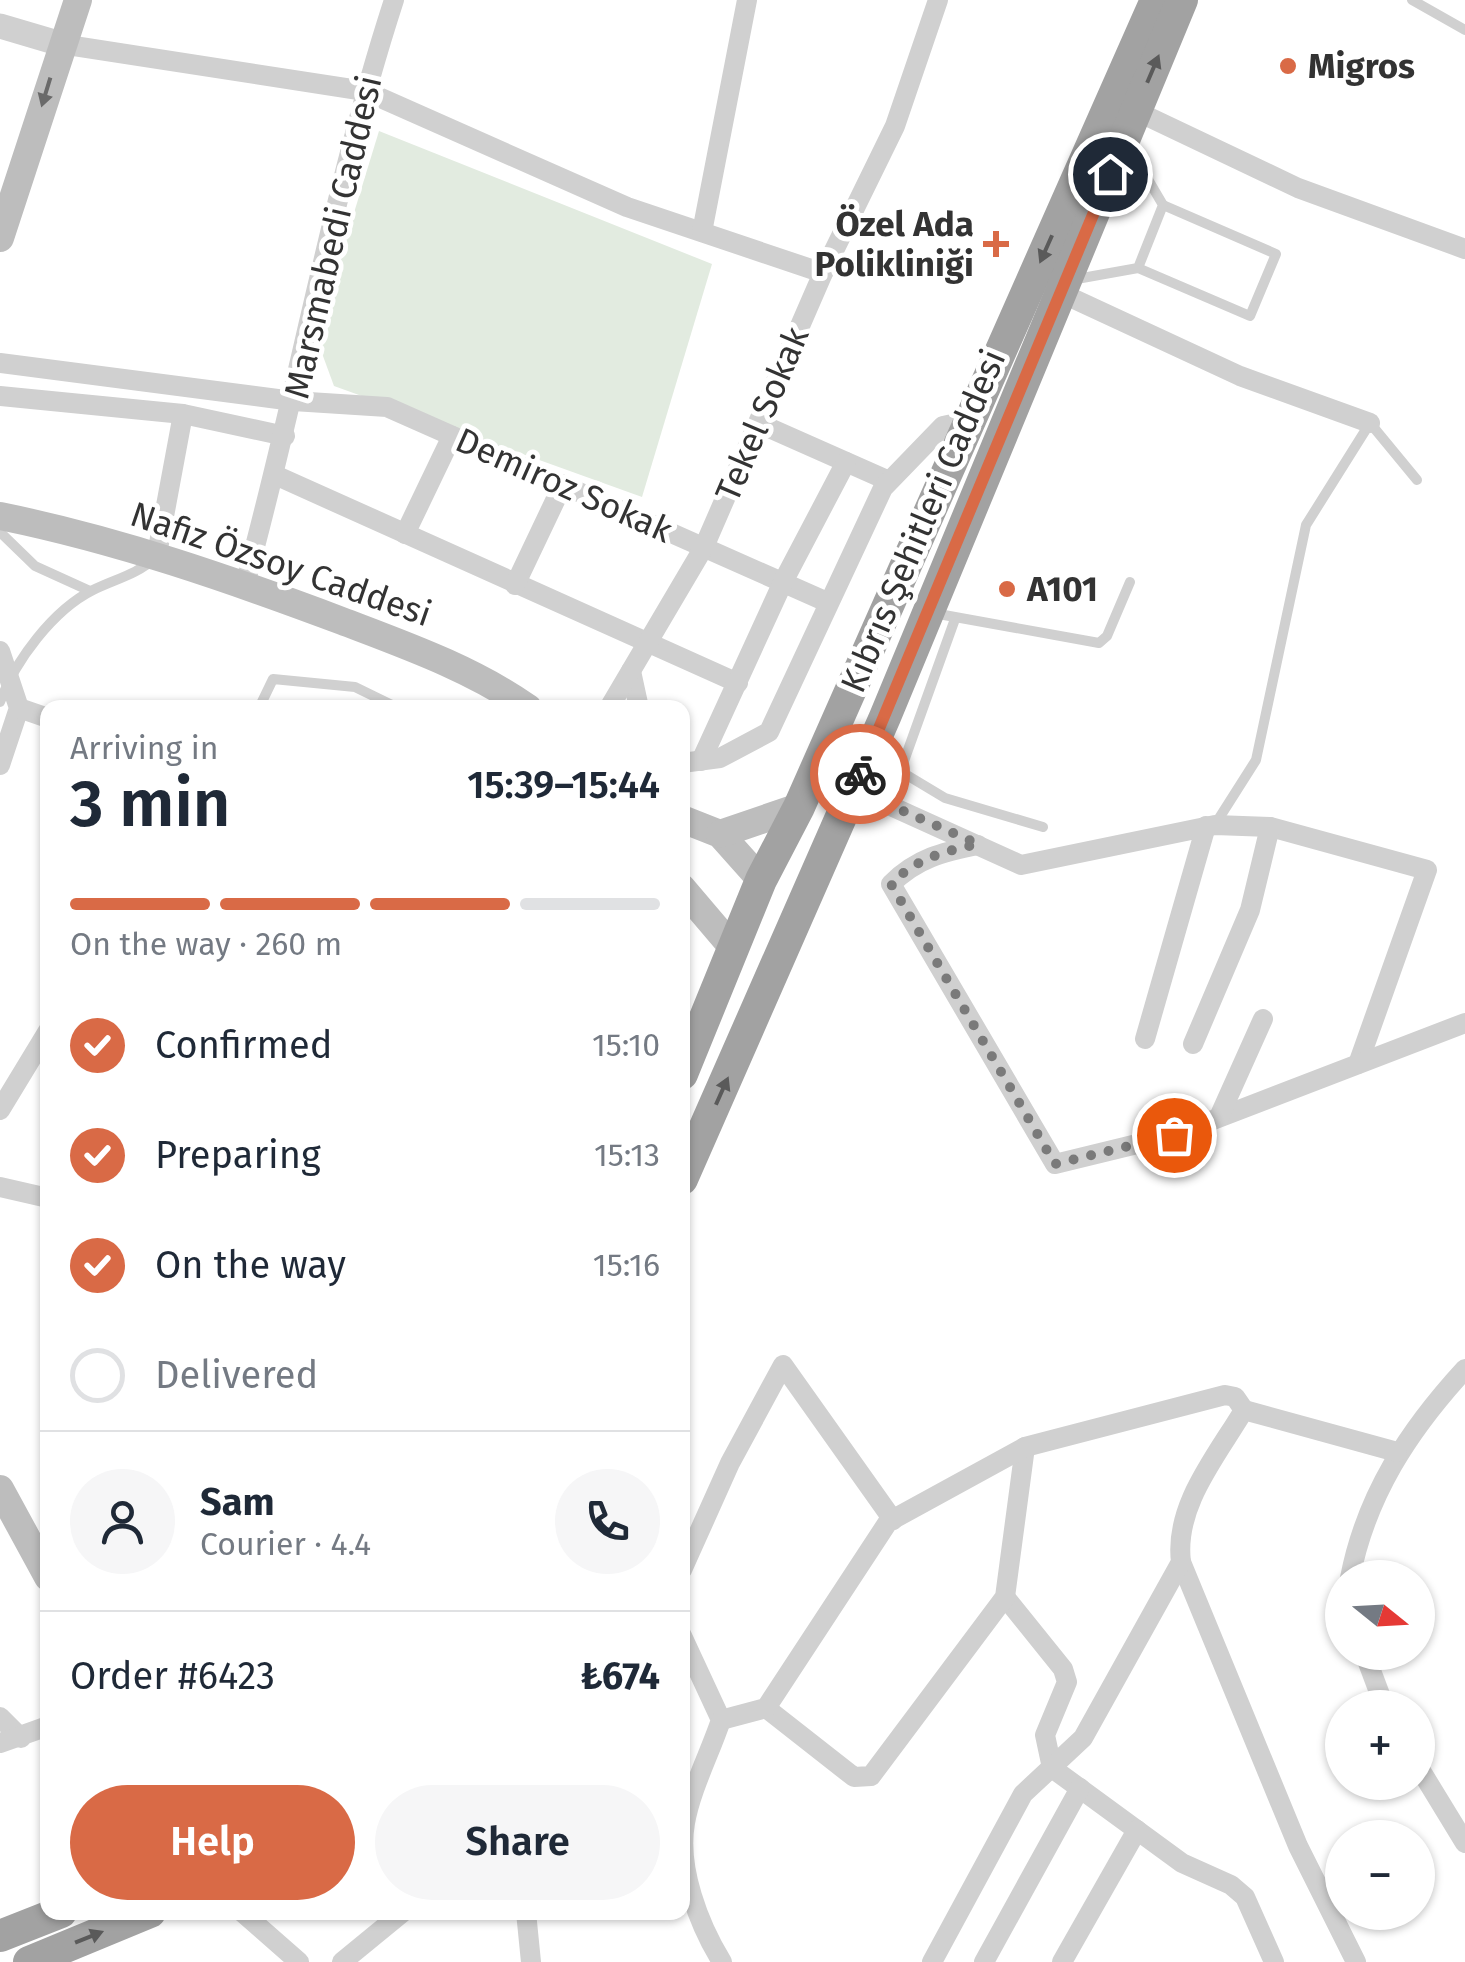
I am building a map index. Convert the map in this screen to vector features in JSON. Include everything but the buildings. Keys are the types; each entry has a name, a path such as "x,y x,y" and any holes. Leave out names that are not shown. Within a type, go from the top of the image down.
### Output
{"highway":[{"name":"Kıbrıs Şehitleri Caddesi","path":"690,1049 701,1014 800,807 1156,0"},
{"name":"Kıbrıs Şehitleri Caddesi","path":"690,1162 853,789 942,615 1063,287 1182,0"},
{"path":"762,880 804,901"},
{"path":"734,948 776,968"},
{"path":"0,1936 41,1920"},
{"path":"28,1962 130,1920"}],"main road":[{"path":"0,238 60,44 78,0"},
{"name":"Nafiz Özsoy Caddesi","path":"0,516 159,554 245,584 421,651 513,700"},
{"path":"720,834 800,807"},
{"path":"690,822 720,834 762,880"},
{"path":"690,897 734,948"},
{"path":"0,1490 40,1562"}],"street":[{"name":"Marsmabedi Caddesi","path":"245,584 285,436 365,92 394,0"},
{"path":"702,232 746,0"},
{"name":"Tekel Sokak","path":"614,700 704,546 823,272 896,126 938,0"},
{"path":"0,26 60,44 365,92 627,208 823,272"},
{"path":"1130,125 1465,249"},
{"path":"1063,287 1240,376 1370,423"},
{"name":"Demiroz Sokak","path":"0,364 293,401 387,407 827,602"},
{"path":"0,396 183,414 285,436"},
{"path":"159,554 183,414"},
{"path":"692,762 720,758 768,732 827,602 888,482 943,426 971,420"},
{"path":"758,423 888,482"},
{"path":"405,534 452,436"},
{"path":"692,762 738,683 784,582 846,462"},
{"path":"275,475 738,683"},
{"path":"515,585 563,484"},
{"path":"0,651 10,675 0,765"},
{"path":"630,671 637,700"},
{"path":"9,705 40,715"},
{"path":"853,789 1021,864 1211,825 1270,826 1428,870 1358,1064"},
{"path":"1145,1039 1211,825"},
{"path":"1194,1044 1250,910 1270,826"},
{"path":"978,844 932,854 907,868 891,884 1055,1164 1174,1135 1465,1023"},
{"path":"1219,1118 1263,1019"},
{"path":"0,1110 40,1045"},
{"path":"0,1187 40,1196"},
{"path":"690,1552 730,1462 783,1365 893,1520"},
{"path":"1355,1560 1367,1512 1397,1452 1465,1370"},
{"path":"721,1720 766,1708 893,1520 1025,1447 1225,1396 1235,1397 1244,1410 1397,1452"},
{"path":"1244,1410 1187,1506 1178,1539 1181,1562 1298,1846 1356,1962"},
{"path":"766,1708 854,1778 871,1776 1004,1597 1025,1447"},
{"path":"932,1962 1023,1794 1083,1738 1181,1562"},
{"path":"1004,1597 1063,1668 1068,1682 1046,1735 1052,1768 1182,1863 1231,1884 1245,1897 1274,1962"},
{"path":"690,1653 721,1720 690,1807"},
{"path":"0,1717 22,1738"},
{"path":"0,1743 40,1730"},
{"path":"984,1962 1080,1788"},
{"path":"1435,1794 1465,1843"},
{"path":"1062,1962 1136,1830"},
{"path":"690,1879 702,1930 722,1962"},
{"path":"251,1920 299,1962"},
{"path":"342,1962 393,1920"},
{"path":"527,1920 531,1962"}],"lane":[{"path":"1412,0 1465,30"},
{"path":"1130,125 1163,205 1138,268"},
{"path":"1063,287 1138,268 1250,316 1276,254 1163,205"},
{"path":"1211,825 1256,760 1306,525 1370,423 1417,480"},
{"path":"0,532 35,566 90,591"},
{"path":"10,675 47,628 90,591 128,578 159,554"},
{"path":"1043,827 945,798 905,774 904,761 942,615 1099,643 1107,636 1130,582"},
{"path":"262,700 272,678 355,687 382,700"}],"shaded area":[{"path":"379,131 712,264 642,497 334,386 316,337"}],"way so far":[{"path":"860,774 853,789 978,844 932,854 907,868 891,884 1055,1164 1174,1135"}],"place":[{"name":"Migros","path":"1288,66"},
{"name":"Özel Ada Polikliniği","path":"996,244"},
{"name":"A101","path":"1007,589"}],"route":[{"path":"860,774 1110,174"}]}
